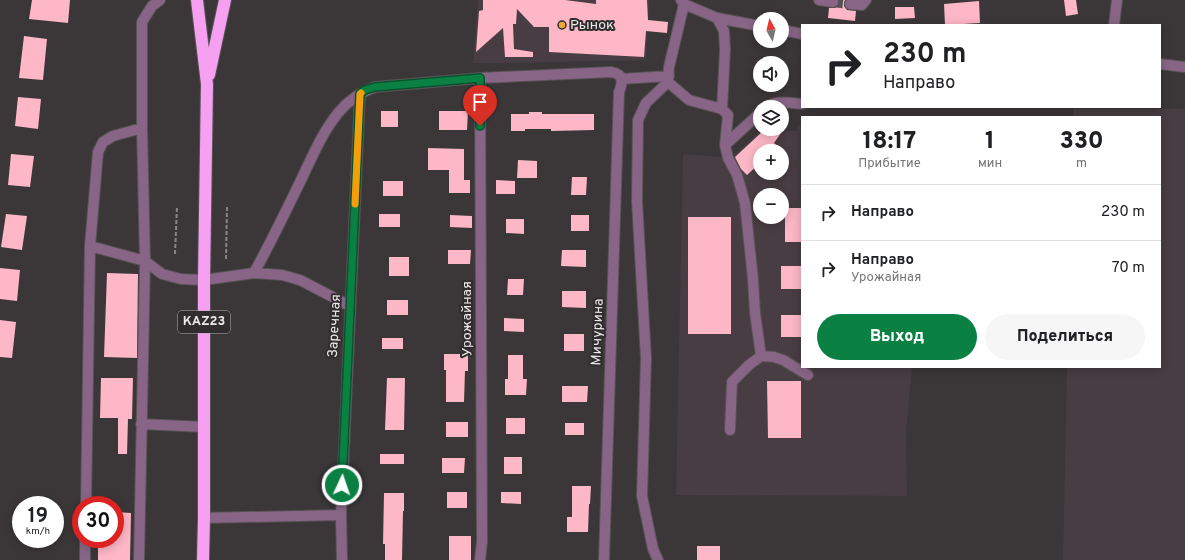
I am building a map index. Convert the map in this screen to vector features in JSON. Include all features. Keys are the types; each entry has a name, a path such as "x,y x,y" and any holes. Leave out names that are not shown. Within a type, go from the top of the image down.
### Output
{"highway":[{"name":"KAZ23","path":"197,0 207,84 204,280 205,427 203,560"},
{"name":"KAZ23","path":"207,84 225,0"}],"street":[{"path":"139,560 145,261 142,128 142,22 152,6 160,0"},
{"path":"819,0 833,2"},
{"path":"850,4 862,5 866,0"},
{"path":"1114,24 1117,0"},
{"path":"753,25 717,18 683,2 669,67 669,79 689,100 722,109 728,115 725,145 728,158 737,175 745,203 754,279 755,313 761,356"},
{"path":"717,18 724,31 725,50 722,109"},
{"path":"789,31 801,34"},
{"path":"1161,64 1185,67"},
{"path":"254,273 276,232 323,135 338,113 365,90 375,87 480,78 611,72 620,75 621,79 669,79"},
{"name":"Урожайная","path":"480,78 482,542 480,560"},
{"name":"Мичурина","path":"604,560 619,92 622,85 621,79"},
{"path":"658,560 652,549 642,496 646,358 637,201 638,120 646,103 669,79"},
{"name":"Заречная","path":"342,560 341,514 360,94"},
{"path":"789,104 801,104"},
{"path":"725,145 753,119"},
{"path":"86,496 90,246 98,152 103,142 113,136 142,128"},
{"path":"90,246 145,261 162,274 181,280 204,280 254,273 282,275 300,280 350,306"},
{"path":"730,430 732,382 749,365 761,356 774,356 808,374"},
{"path":"141,424 205,427"},
{"path":"204,518 341,514"},
{"path":"85,548 85,560"}],"path":[{"path":"175,254 177,206"},
{"path":"226,258 227,206"}],"shaded area":[{"name":"Рынок","path":"478,0 649,0 646,60 473,63"},
{"path":"1073,109 1185,109 1185,560 1063,560 1067,368 1161,368 1161,116 1073,116"},
{"path":"798,125 801,125 801,368 912,368 906,433 907,496 676,495 683,154 731,158 755,136 789,136 789,131 797,131"}],"building":[{"path":"32,0 70,0 68,23 29,19"},
{"name":"Рынок","path":"483,0 565,0 596,4 596,0 647,0 648,20 668,22 667,33 646,31 644,57 549,52 549,27 534,27 517,9 516,24 513,24 514,49 533,52 533,57 505,57 503,28 476,52 479,11 483,10"},
{"path":"839,0 845,0 844,6 847,10 856,11 855,21 828,18 829,8 835,8 838,6"},
{"path":"1064,0 1076,0 1078,14 1066,16"},
{"path":"979,1 980,23 945,24 944,4"},
{"path":"895,7 914,7 915,18 895,19"},
{"path":"24,36 47,39 43,80 19,78"},
{"path":"18,97 41,99 38,129 15,126"},
{"path":"381,111 398,111 398,127 381,127"},
{"path":"439,111 468,111 467,130 439,130"},
{"path":"529,112 542,112 542,114 594,114 594,130 551,131 551,129 525,129 525,131 511,131 511,114 529,114"},
{"path":"758,136 779,136 774,143 775,144 753,144 753,169 747,175 741,169 735,157"},
{"path":"428,148 464,149 464,180 470,180 470,193 449,193 449,170 428,170"},
{"path":"11,154 34,156 30,187 8,185"},
{"path":"518,160 537,161 537,178 517,178"},
{"path":"572,177 587,177 586,195 571,195"},
{"path":"496,180 515,181 515,194 496,194"},
{"path":"383,181 403,181 403,196 383,196"},
{"path":"789,208 801,208 801,242 785,242 785,224 789,224"},
{"path":"6,214 27,216 22,250 1,247"},
{"path":"379,214 400,214 400,227 379,227"},
{"path":"450,215 472,216 472,228 450,227"},
{"path":"571,215 589,215 589,231 571,231"},
{"path":"688,217 731,217 731,334 688,334"},
{"path":"506,219 524,219 524,234 506,233"},
{"path":"448,250 471,250 470,264 448,264"},
{"path":"562,250 586,250 586,267 561,266"},
{"path":"389,257 409,257 409,276 389,276"},
{"path":"781,266 801,266 801,289 781,289"},
{"path":"0,268 20,270 17,301 0,299"},
{"path":"107,273 138,274 137,358 104,357"},
{"path":"508,279 524,279 523,295 507,295"},
{"path":"562,291 586,291 586,308 562,307"},
{"path":"387,300 408,300 408,315 387,315"},
{"path":"781,315 801,315 801,337 781,337"},
{"path":"504,318 524,319 524,332 504,331"},
{"path":"0,320 16,322 12,358 0,357"},
{"path":"564,334 584,334 584,351 564,351"},
{"path":"382,338 403,338 403,349 382,349"},
{"path":"444,354 468,354 468,371 465,371 464,402 446,402 446,370 444,370"},
{"path":"508,355 523,355 523,379 527,379 526,395 505,395 505,379 508,379"},
{"path":"101,378 133,378 132,419 128,419 127,454 118,454 118,418 100,418"},
{"path":"387,378 405,378 404,430 385,430"},
{"path":"767,381 801,381 801,438 768,438"},
{"path":"562,386 588,386 587,402 562,402"},
{"path":"506,418 525,418 525,434 506,434"},
{"path":"446,422 468,422 468,437 446,437"},
{"path":"565,423 584,423 584,435 565,435"},
{"path":"380,454 404,454 404,464 380,464"},
{"path":"504,457 522,457 522,474 504,474"},
{"path":"442,458 465,458 464,473 442,473"},
{"path":"572,486 591,486 588,532 567,532 567,517 572,517"},
{"path":"447,492 467,492 467,508 447,508"},
{"path":"501,492 521,492 521,504 501,503"},
{"path":"384,493 404,493 402,560 385,560 385,544 383,544"},
{"path":"124,513 131,513 130,560 98,560 98,548 124,548"},
{"path":"449,536 471,536 471,560 449,560"},
{"path":"697,546 720,546 720,560 697,560"}],"tunnel":[{"path":"833,2 850,4"}],"slow traffic":[{"path":"355,204 361,93"}],"place":[{"name":"Рынок","path":"562,25"}],"route":[{"path":"342,485 360,94 365,90 375,87 480,78 480,126"}]}
